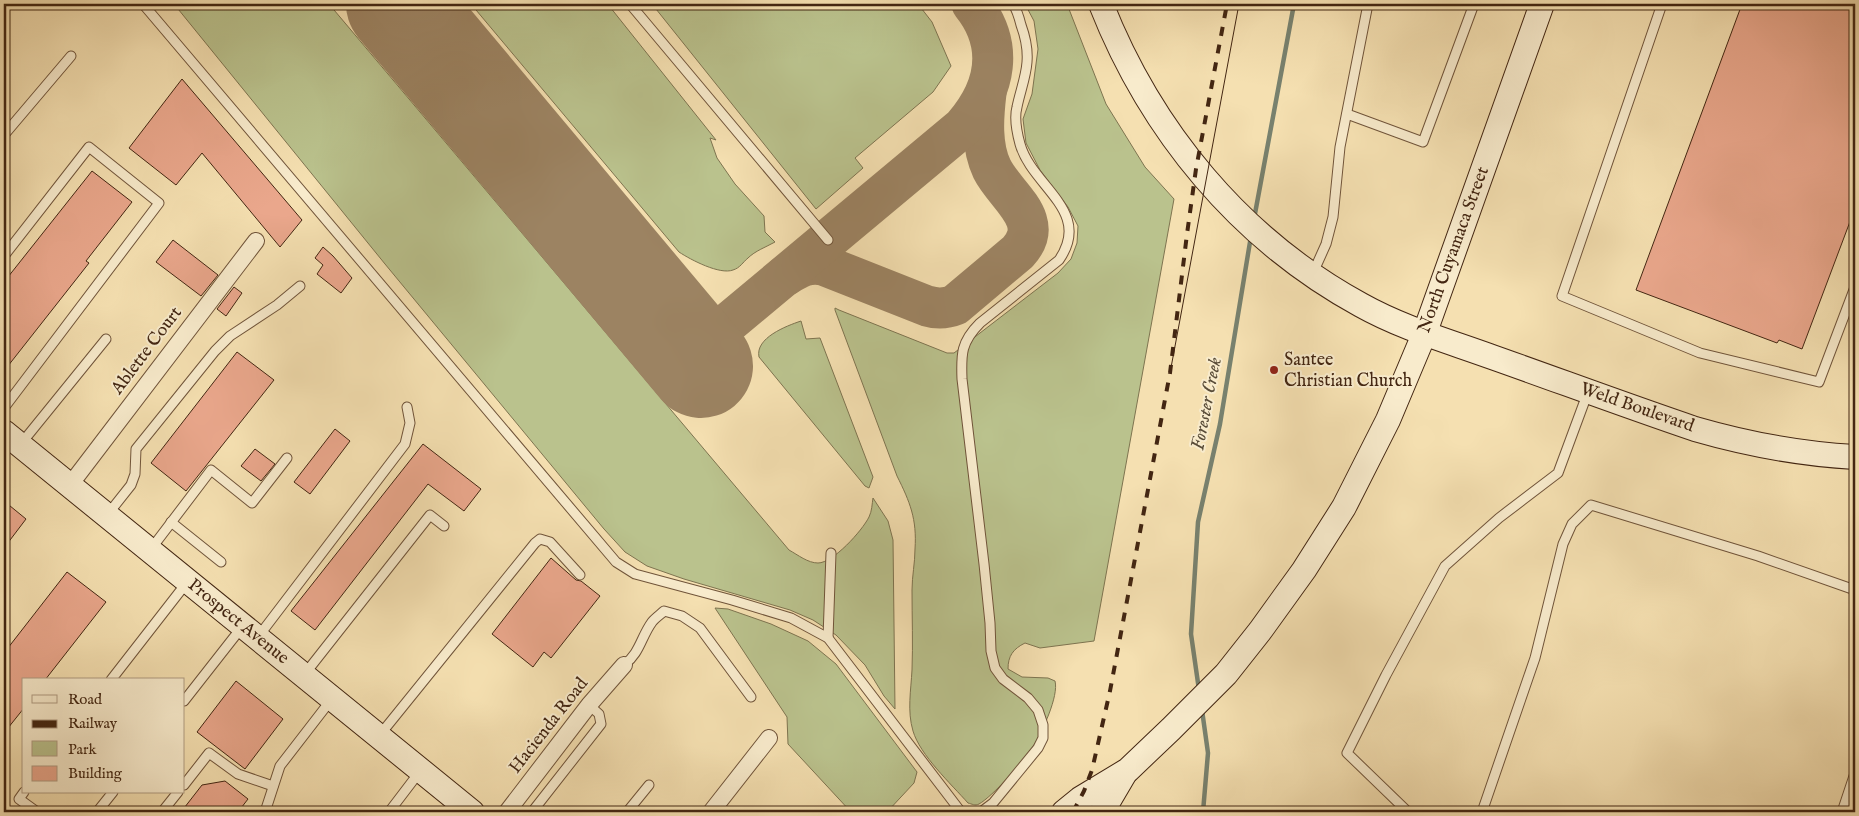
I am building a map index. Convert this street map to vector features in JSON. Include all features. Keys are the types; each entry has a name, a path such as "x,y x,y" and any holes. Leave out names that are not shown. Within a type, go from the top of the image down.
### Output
{"main road":[{"name":"Weld Boulevard","path":"1102,4 1131,69 1155,111 1183,152 1250,225 1284,255 1334,290 1387,318 1670,421 1728,438 1807,453 1855,457"},
{"name":"North Cuyamaca Street","path":"1064,812 1080,799 1128,770 1172,729 1226,674 1304,570 1344,507 1388,420 1425,332 1542,4"},
{"name":"Prospect Avenue","path":"12,438 472,812"},
{"name":"North Cuyamaca Street","path":"1102,812 1128,770"}],"street":[{"name":"Ablette Court","path":"70,485 256,241"},
{"name":"Hacienda Road","path":"507,812 589,706 624,665"},
{"path":"711,812 769,738"}],"lane":[{"path":"143,4 616,562 635,574 791,618 828,638 962,811"},
{"path":"630,4 828,240"},
{"path":"981,812 992,803 1038,748 1044,738 1043,725 1038,710 1028,698 1003,679 995,668 990,651 990,623 962,379 961,355 970,332 1059,260 1066,251 1070,237 1069,219 1033,170 1022,151 1017,133 1016,109 1023,88 1027,62 1024,35 1013,4"},
{"path":"1312,275 1326,244 1333,217 1340,147 1368,4"},
{"path":"1346,114 1423,142 1474,4"},
{"path":"1662,4 1562,296 1700,353 1819,382 1855,287"},
{"path":"4,135 71,56"},
{"path":"4,256 89,147 159,203 4,408"},
{"path":"107,515 131,485 135,474 136,449 215,351 230,336 277,305 300,286"},
{"path":"12,438 106,339"},
{"path":"1408,812 1347,753 1386,675 1445,566 1499,518 1558,473 1588,392"},
{"path":"185,700 250,632 405,444 410,423 407,407"},
{"path":"150,550 211,470 252,503 287,458"},
{"path":"1482,812 1535,658 1563,544 1572,524 1591,505 1758,556 1855,590"},
{"path":"304,675 430,516 444,526"},
{"path":"171,522 222,562"},
{"path":"379,736 535,543 540,539 550,542 580,574"},
{"path":"828,638 831,553"},
{"path":"114,678 188,581"},
{"path":"624,665 631,660 641,646 652,621 664,611 682,616 700,628 751,697"},
{"path":"265,812 280,766 332,698"},
{"path":"532,812 601,724 600,714 589,706"},
{"path":"185,784 209,753 238,774 273,786"},
{"path":"389,812 422,770"},
{"path":"1842,812 1855,773"},
{"path":"627,812 649,785"},
{"path":"23,794 19,799 37,812"},
{"path":"97,812 111,794"},
{"path":"162,812 176,794"}],"green space":[{"path":"174,4 329,4 789,550 814,563 824,562 831,558 854,538 865,523 871,512 873,498 888,521 893,540 895,709 884,696 865,665 836,635 813,620 790,610 684,579 647,566 625,552 385,264"},
{"path":"471,4 604,4 610,7 716,140 710,138 717,158 735,184 764,216 765,232 775,242 754,253 738,268 727,271 713,269 679,252"},
{"path":"652,4 918,4 932,22 951,66 933,92 855,158 863,168 816,209"},
{"path":"1025,4 1067,4 1106,104 1145,167 1174,199 1094,641 1040,648 1025,643 1012,653 1008,669 1022,677 1048,678 1055,681 1055,696 1045,723 1030,751 992,794 975,805 968,803 937,769 922,750 913,731 910,708 912,585 915,559 914,520 906,494 897,476 835,308 947,353 954,353 1058,273 1071,259 1077,243 1078,226 1068,207 1040,170 1026,143 1023,119 1032,94 1038,49 1034,21"},
{"path":"801,321 806,339 820,338 873,477 869,488 865,486 759,357 759,350 767,339 780,330"},
{"path":"715,608 728,609 771,624 808,641 836,664 917,772 914,783 887,812 877,808 873,812 851,812 788,744 787,717"}],"building":[{"path":"1742,4 1855,4 1855,211 1802,349 1779,340 1777,343 1636,290"},
{"path":"182,79 302,220 280,247 202,153 176,185 129,148"},
{"path":"92,171 132,202 86,261 89,263 4,371 4,282"},
{"path":"173,240 218,275 201,296 156,262"},
{"path":"323,247 352,278 341,293 317,274 323,265 315,258"},
{"path":"234,287 242,293 226,316 217,309"},
{"path":"237,352 274,380 186,491 151,463"},
{"path":"335,429 350,441 310,494 294,482"},
{"path":"423,444 481,489 464,511 428,484 315,630 291,611"},
{"path":"255,449 275,464 261,481 241,466"},
{"path":"4,501 26,519 4,548"},
{"path":"551,558 576,580 581,581 600,596 551,658 544,652 533,667 492,634"},
{"path":"67,572 106,602 47,678 22,678 22,710 4,733 4,653"},
{"path":"236,681 283,719 245,769 197,732"},
{"path":"225,781 248,799 238,812 181,812 202,785"}],"waterway":[{"name":"Forester Creek","path":"1254,219 1294,4"},
{"name":"Forester Creek","path":"1199,690 1191,634 1198,522 1220,424 1251,236"},
{"name":"Forester Creek","path":"1202,710 1208,753 1203,812"}],"taxiway":[{"path":"691,354 963,127 983,98 992,67 989,35 982,19 972,4"},
{"path":"785,276 807,265 823,265 927,306 944,308 955,305 1018,252 1026,240 1028,229 1026,219 1021,209 998,179 988,160 984,141 986,93"}],"runway":[{"path":"398,4 701,366"}],"tram line":[{"path":"1170,373 1239,4"}],"railway":[{"path":"1073,812 1092,770 1110,691 1170,373 1196,169 1227,4"}],"place":[{"name":"Santee Christian Church","path":"1274,370"}]}
